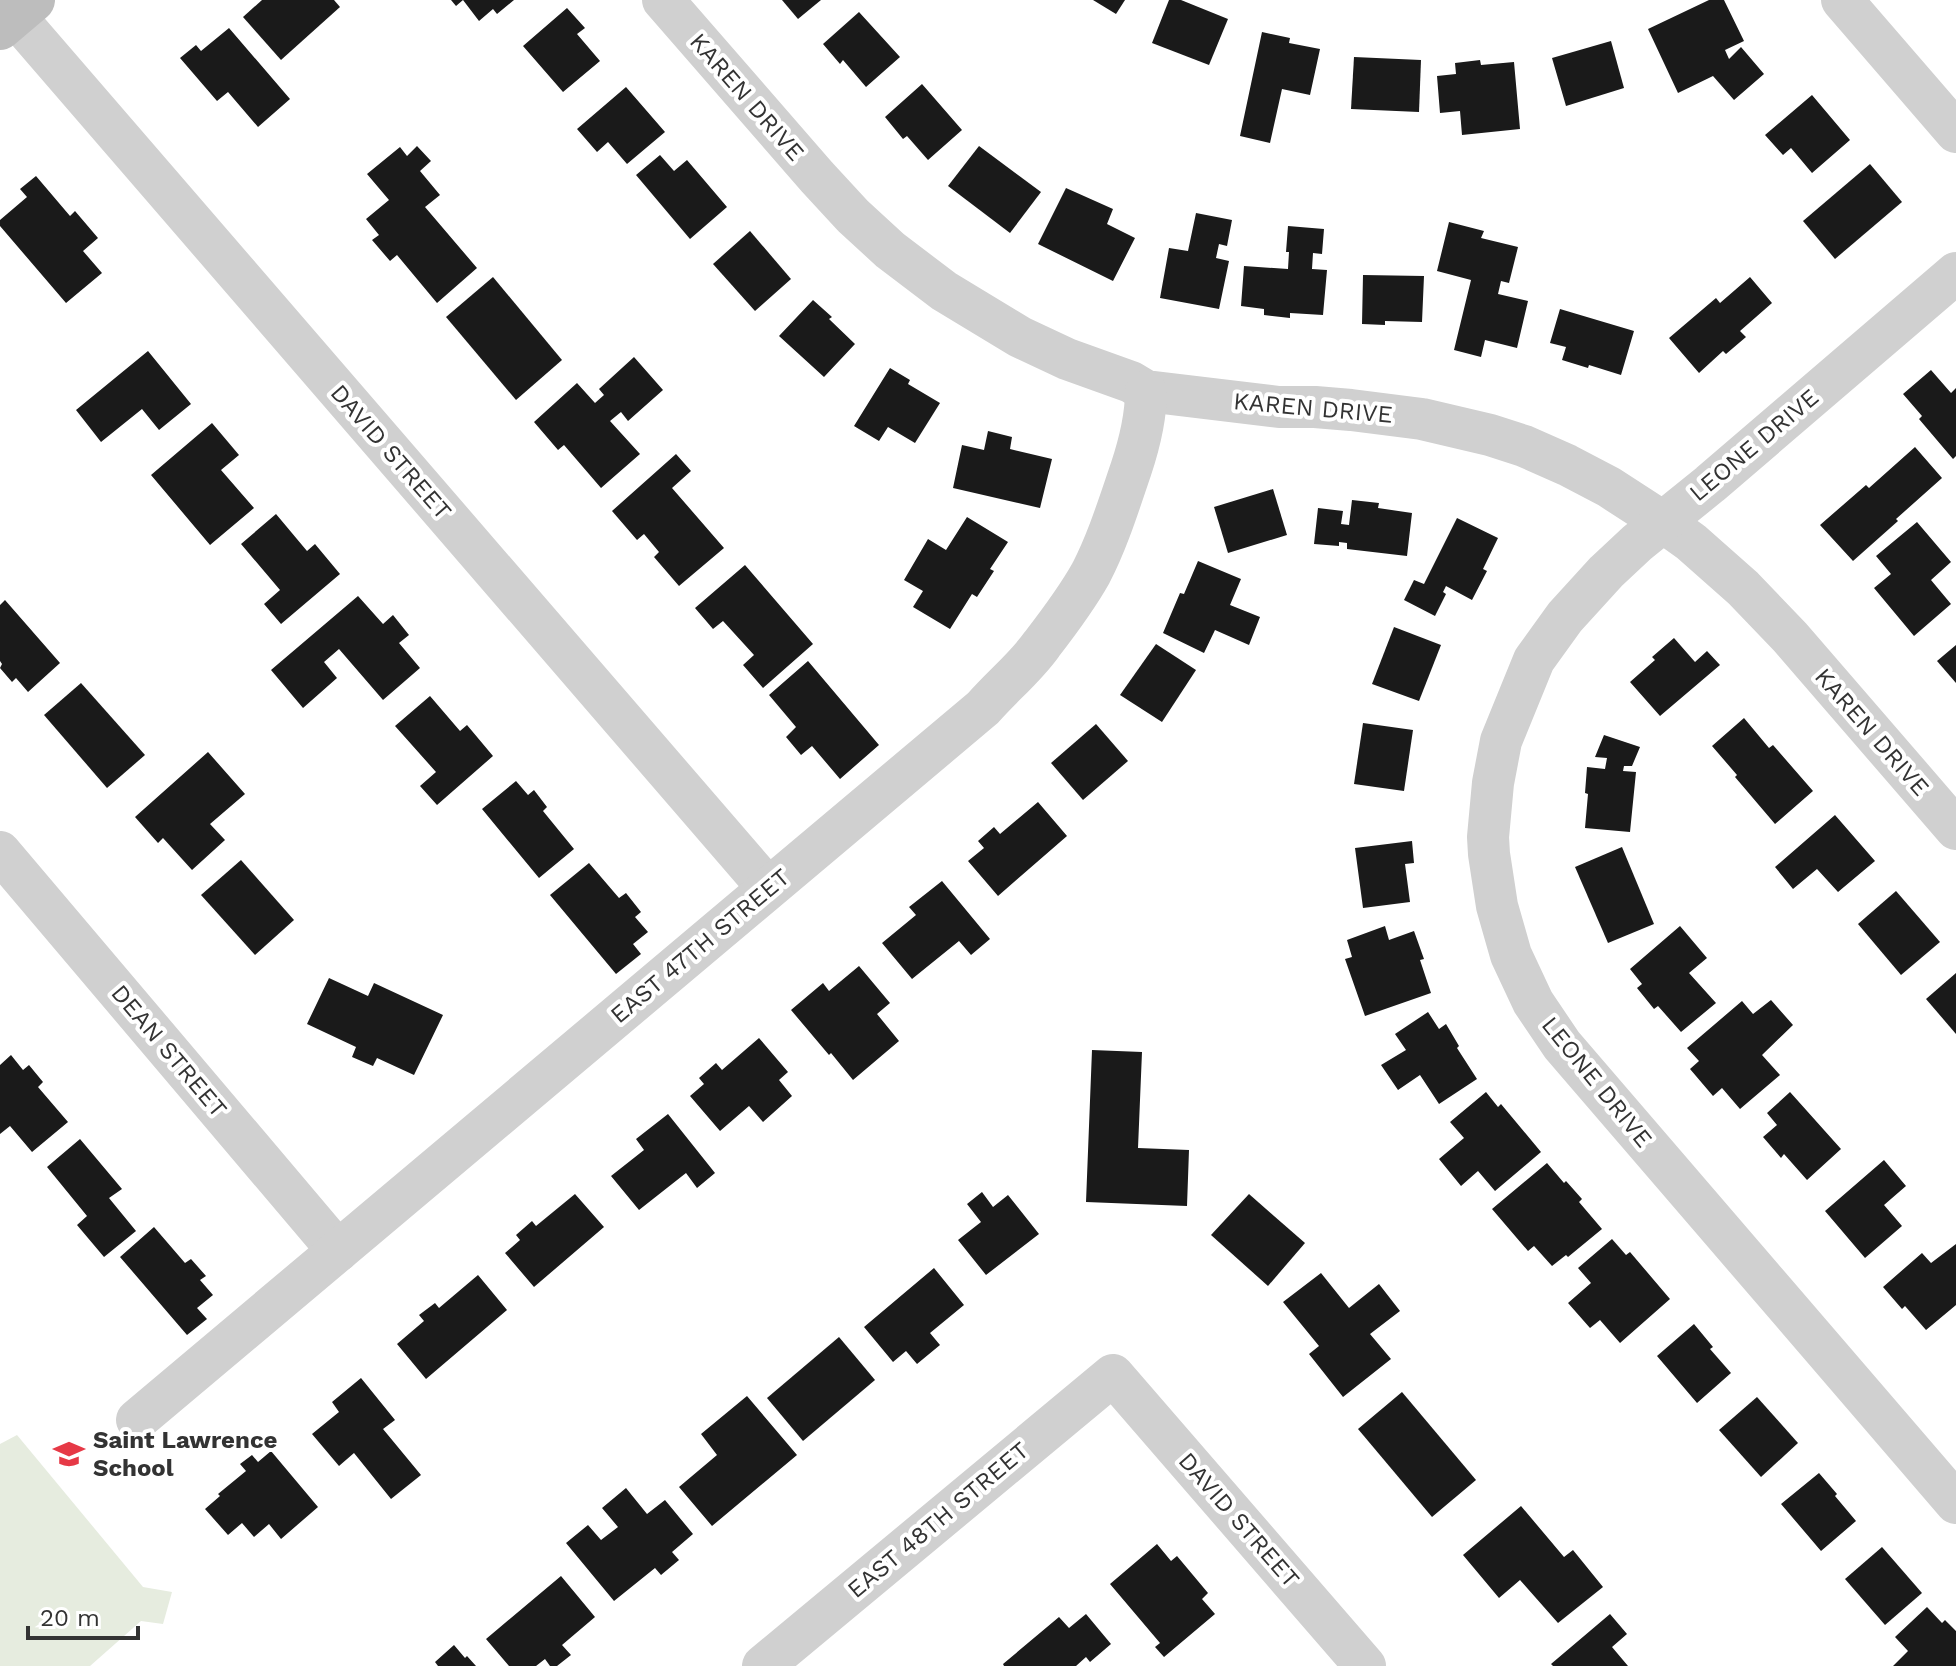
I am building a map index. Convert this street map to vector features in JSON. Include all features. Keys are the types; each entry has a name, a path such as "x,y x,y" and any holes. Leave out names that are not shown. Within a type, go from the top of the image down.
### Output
{"street":[{"name":"KAREN DRIVE","path":"663,0 853,216 890,250 944,291 1020,337 1146,391 1279,407 1386,413 1445,424 1524,446 1609,487 1663,522 1717,564 1767,612 1956,829"},
{"path":"1842,0 1956,132"},
{"name":"DAVID STREET","path":"16,14 768,888"},
{"name":"LEONE DRIVE","path":"1956,273 1637,543 1565,617 1534,660 1501,741 1488,837 1497,906 1511,955 1533,1002 1562,1045 1956,1503"},
{"name":"EAST 47TH STREET","path":"137,1420 983,708 1007,684 1063,616 1091,572 1125,490 1146,406 1146,391"},
{"name":"DEAN STREET","path":"0,852 338,1251"},
{"name":"DAVID STREET","path":"1113,1375 1365,1666"},
{"name":"EAST 48TH STREET","path":"763,1666 1113,1375"}],"shaded area":[{"path":"17,1435 143,1587 172,1592 163,1624 141,1621 90,1666 0,1666 0,1444"}],"building":[{"path":"262,0 334,0 340,7 281,60 243,17"},
{"path":"463,0 514,0 497,14 493,9 479,21"},
{"path":"782,0 821,0 798,19"},
{"path":"1093,0 1125,0 1116,14"},
{"path":"1169,0 1181,0 1228,19 1209,65 1152,43"},
{"path":"1709,0 1724,0 1744,41 1725,50 1729,59 1741,47 1764,74 1734,100 1713,76 1678,93 1648,29"},
{"path":"567,8 585,28 577,34 600,61 563,92 523,46"},
{"path":"859,12 900,57 866,87 843,60 840,64 823,44"},
{"path":"229,28 290,99 258,127 228,92 217,101 180,58 196,45 201,51"},
{"path":"1262,32 1290,38 1289,43 1320,49 1310,95 1282,89 1270,143 1240,136"},
{"path":"1611,41 1624,88 1566,106 1552,58"},
{"path":"1354,57 1421,60 1419,112 1351,109"},
{"path":"1480,60 1481,65 1514,62 1520,129 1462,135 1460,111 1440,113 1437,76 1456,74 1455,63"},
{"path":"922,84 962,130 928,160 907,136 903,139 885,117"},
{"path":"626,87 665,132 627,164 608,142 597,152 577,129"},
{"path":"1812,95 1850,140 1812,173 1791,148 1783,155 1765,135"},
{"path":"417,146 431,161 420,171 440,195 425,207 477,268 437,303 397,255 390,261 372,240 379,235 366,219 389,200 367,174 400,147 407,156"},
{"path":"979,146 1041,192 1010,233 948,186"},
{"path":"660,155 674,171 687,160 727,207 690,239 636,175"},
{"path":"1870,164 1902,202 1835,259 1803,221"},
{"path":"36,176 70,216 75,211 98,238 83,251 102,273 66,303 0,226 0,220 27,197 20,189"},
{"path":"1066,188 1113,209 1107,224 1135,238 1113,281 1038,244"},
{"path":"1196,213 1232,220 1227,246 1219,244 1216,258 1229,261 1219,309 1160,298 1169,248 1188,251"},
{"path":"1449,222 1484,231 1481,238 1518,247 1509,283 1501,281 1498,294 1528,301 1517,348 1485,340 1481,357 1454,350 1471,280 1437,271"},
{"path":"1288,226 1324,229 1322,254 1313,253 1312,269 1327,270 1323,315 1290,313 1290,318 1264,315 1264,309 1241,306 1244,266 1288,269"},
{"path":"750,231 791,279 755,311 713,264"},
{"path":"1363,275 1424,276 1422,322 1362,324"},
{"path":"493,277 562,360 516,400 446,317"},
{"path":"1750,277 1772,303 1740,331 1746,337 1726,354 1723,351 1699,373 1669,338 1716,298 1720,303"},
{"path":"813,300 855,344 824,377 779,336"},
{"path":"1560,309 1634,331 1621,375 1562,360 1566,347 1550,343"},
{"path":"148,351 191,404 159,430 142,409 101,442 76,410"},
{"path":"634,357 663,390 628,421 621,412 610,421 640,454 601,488 564,445 558,450 534,422 577,383 595,403 604,395 599,389"},
{"path":"890,368 910,380 908,384 940,403 915,443 888,427 879,441 854,426"},
{"path":"1931,370 1951,393 1956,388 1956,456 1953,459 1919,419 1922,416 1903,394"},
{"path":"212,423 239,455 221,470 254,508 210,545 151,475"},
{"path":"988,431 1012,437 1010,449 1052,459 1040,508 953,488 962,445 984,450"},
{"path":"1915,447 1942,478 1853,561 1820,525 1866,485 1869,488"},
{"path":"676,454 691,471 672,488 724,548 679,586 654,557 659,552 644,534 637,540 612,511"},
{"path":"1273,489 1287,535 1228,553 1214,507"},
{"path":"1352,500 1379,503 1378,508 1412,513 1407,556 1347,549 1347,543 1339,542 1339,546 1314,544 1318,508 1343,511 1341,524 1349,525"},
{"path":"276,514 307,551 315,544 340,574 281,624 264,604 280,590 241,544"},
{"path":"967,517 1008,542 990,569 994,571 977,597 972,594 950,629 913,607 923,591 904,580 928,539 946,550"},
{"path":"1457,518 1498,538 1483,569 1487,571 1472,600 1446,586 1443,592 1446,594 1435,616 1404,600 1414,580 1424,584"},
{"path":"1917,522 1951,562 1931,580 1951,604 1914,636 1874,588 1891,574 1876,556"},
{"path":"1198,561 1241,579 1230,605 1260,617 1249,645 1215,630 1204,653 1163,633"},
{"path":"745,565 813,644 763,688 743,665 754,655 723,621 713,629 695,608"},
{"path":"358,596 383,624 393,615 409,635 399,643 420,668 383,700 339,649 324,662 337,678 303,708 271,670"},
{"path":"5,600 60,663 28,692 16,678 12,682 0,668 0,605"},
{"path":"1394,627 1441,645 1419,701 1372,684"},
{"path":"1674,638 1695,662 1707,651 1720,665 1660,716 1630,682"},
{"path":"1156,644 1196,670 1162,722 1120,695"},
{"path":"1956,645 1956,683 1937,661"},
{"path":"808,661 879,745 840,779 812,746 801,755 786,737 796,727 769,695"},
{"path":"81,683 145,755 107,788 44,715"},
{"path":"430,696 460,731 467,725 493,756 437,805 420,786 436,772 395,726"},
{"path":"1744,718 1769,748 1773,745 1813,791 1775,824 1712,746"},
{"path":"1363,723 1413,730 1404,791 1354,784"},
{"path":"1096,724 1128,761 1083,800 1051,763"},
{"path":"1604,735 1640,747 1632,766 1624,766 1623,771 1636,772 1630,832 1585,828 1587,767 1605,769 1607,758 1595,757"},
{"path":"208,752 245,794 210,824 225,840 192,870 163,838 158,843 135,817"},
{"path":"516,781 528,795 534,790 547,807 543,811 574,849 539,878 482,809"},
{"path":"1038,802 1067,836 998,896 968,861 984,848 978,841 994,827 1000,834"},
{"path":"1835,815 1875,861 1838,892 1817,869 1793,889 1775,867"},
{"path":"1412,841 1414,863 1405,864 1410,902 1363,908 1355,848"},
{"path":"1622,847 1654,924 1608,943 1575,867"},
{"path":"241,860 294,920 255,955 201,895"},
{"path":"589,863 619,898 626,893 641,912 635,917 648,932 633,944 641,954 616,974 550,895"},
{"path":"942,881 990,939 971,955 959,941 912,979 882,943 916,915 909,907"},
{"path":"1896,891 1940,942 1901,975 1858,924"},
{"path":"1385,926 1389,940 1414,931 1431,993 1365,1016 1345,959 1352,957 1347,940"},
{"path":"1680,926 1707,958 1689,973 1716,1003 1681,1032 1658,1006 1654,1009 1637,988 1642,984 1630,969"},
{"path":"859,966 890,1003 877,1014 899,1041 853,1080 791,1010 823,983 829,991"},
{"path":"1956,973 1956,1034 1926,999"},
{"path":"329,978 368,996 374,983 443,1015 414,1075 377,1058 373,1066 352,1057 356,1047 307,1024"},
{"path":"1771,1000 1793,1025 1762,1055 1780,1075 1740,1109 1722,1088 1713,1096 1690,1069 1699,1061 1687,1048 1742,1001 1753,1014"},
{"path":"1428,1012 1439,1029 1446,1024 1477,1079 1439,1104 1420,1075 1398,1090 1381,1065 1406,1050 1395,1034"},
{"path":"759,1038 788,1072 779,1080 792,1096 763,1122 749,1106 720,1131 690,1096 704,1084 699,1078 716,1063 722,1070"},
{"path":"1092,1050 1142,1052 1138,1148 1189,1150 1187,1206 1086,1202"},
{"path":"11,1055 23,1070 29,1065 43,1082 38,1087 68,1122 32,1152 10,1126 0,1134 0,1065"},
{"path":"1486,1092 1498,1107 1501,1104 1541,1152 1495,1191 1478,1171 1461,1186 1439,1159 1464,1138 1450,1122"},
{"path":"1790,1092 1841,1149 1807,1180 1784,1154 1781,1158 1763,1137 1777,1125 1767,1113"},
{"path":"668,1114 715,1173 697,1188 686,1173 639,1210 611,1176 644,1150 636,1139"},
{"path":"80,1139 122,1189 109,1198 136,1231 104,1257 77,1225 87,1216 47,1167"},
{"path":"1884,1160 1906,1186 1884,1205 1902,1226 1865,1258 1825,1211"},
{"path":"1547,1163 1582,1199 1579,1202 1602,1229 1552,1266 1534,1246 1528,1251 1492,1209"},
{"path":"982,1192 993,1207 1008,1195 1039,1234 986,1275 958,1240 981,1222 967,1204"},
{"path":"575,1194 604,1227 534,1287 505,1253 520,1240 516,1235 532,1221 536,1226"},
{"path":"1249,1194 1305,1243 1268,1286 1211,1235"},
{"path":"154,1227 185,1263 191,1259 206,1276 200,1280 213,1295 197,1308 207,1319 187,1335 120,1257"},
{"path":"1612,1239 1626,1255 1630,1252 1670,1299 1620,1343 1600,1320 1590,1328 1568,1303 1591,1283 1578,1268"},
{"path":"1956,1244 1956,1305 1926,1330 1883,1287 1922,1253 1931,1263"},
{"path":"934,1268 964,1305 930,1333 940,1345 917,1364 906,1351 893,1362 864,1327"},
{"path":"1321,1273 1349,1308 1379,1284 1400,1311 1370,1334 1391,1359 1343,1397 1309,1354 1319,1346 1283,1302"},
{"path":"478,1275 507,1310 426,1379 397,1344 424,1321 419,1315 435,1303 439,1308"},
{"path":"1694,1324 1731,1373 1697,1403 1657,1356"},
{"path":"839,1337 875,1380 803,1441 767,1398"},
{"path":"361,1378 395,1420 383,1429 421,1475 391,1499 354,1453 339,1466 312,1434 339,1412 332,1402"},
{"path":"1402,1392 1476,1480 1432,1517 1358,1429"},
{"path":"747,1396 797,1455 712,1526 679,1487 717,1455 701,1434"},
{"path":"1757,1397 1798,1443 1761,1477 1719,1430"},
{"path":"271,1451 318,1507 281,1539 269,1524 254,1537 242,1523 228,1535 205,1509 246,1471 240,1464 252,1455 258,1462"},
{"path":"1819,1473 1856,1521 1821,1551 1781,1504"},
{"path":"626,1488 647,1514 665,1500 693,1534 672,1552 679,1560 661,1575 655,1568 614,1601 566,1543 588,1525 601,1540 618,1527 602,1508"},
{"path":"1521,1506 1564,1557 1573,1550 1603,1587 1558,1623 1520,1580 1499,1598 1463,1555"},
{"path":"1157,1544 1171,1561 1177,1556 1208,1593 1202,1599 1215,1614 1164,1657 1155,1647 1160,1643 1110,1584"},
{"path":"1882,1547 1922,1593 1885,1625 1845,1579"},
{"path":"561,1576 595,1617 562,1645 571,1655 557,1666 550,1666 545,1659 536,1666 509,1666 486,1639"},
{"path":"1927,1607 1942,1623 1945,1620 1956,1631 1956,1666 1893,1666 1908,1651 1895,1637"},
{"path":"1086,1614 1111,1644 1090,1662 1086,1657 1076,1666 1004,1666 1059,1617 1069,1628"},
{"path":"1610,1614 1627,1634 1612,1647 1628,1666 1551,1664"},
{"path":"454,1645 476,1666 438,1666 435,1662"}],"place":[{"name":"Saint Lawrence School","path":"69,1454"}]}
